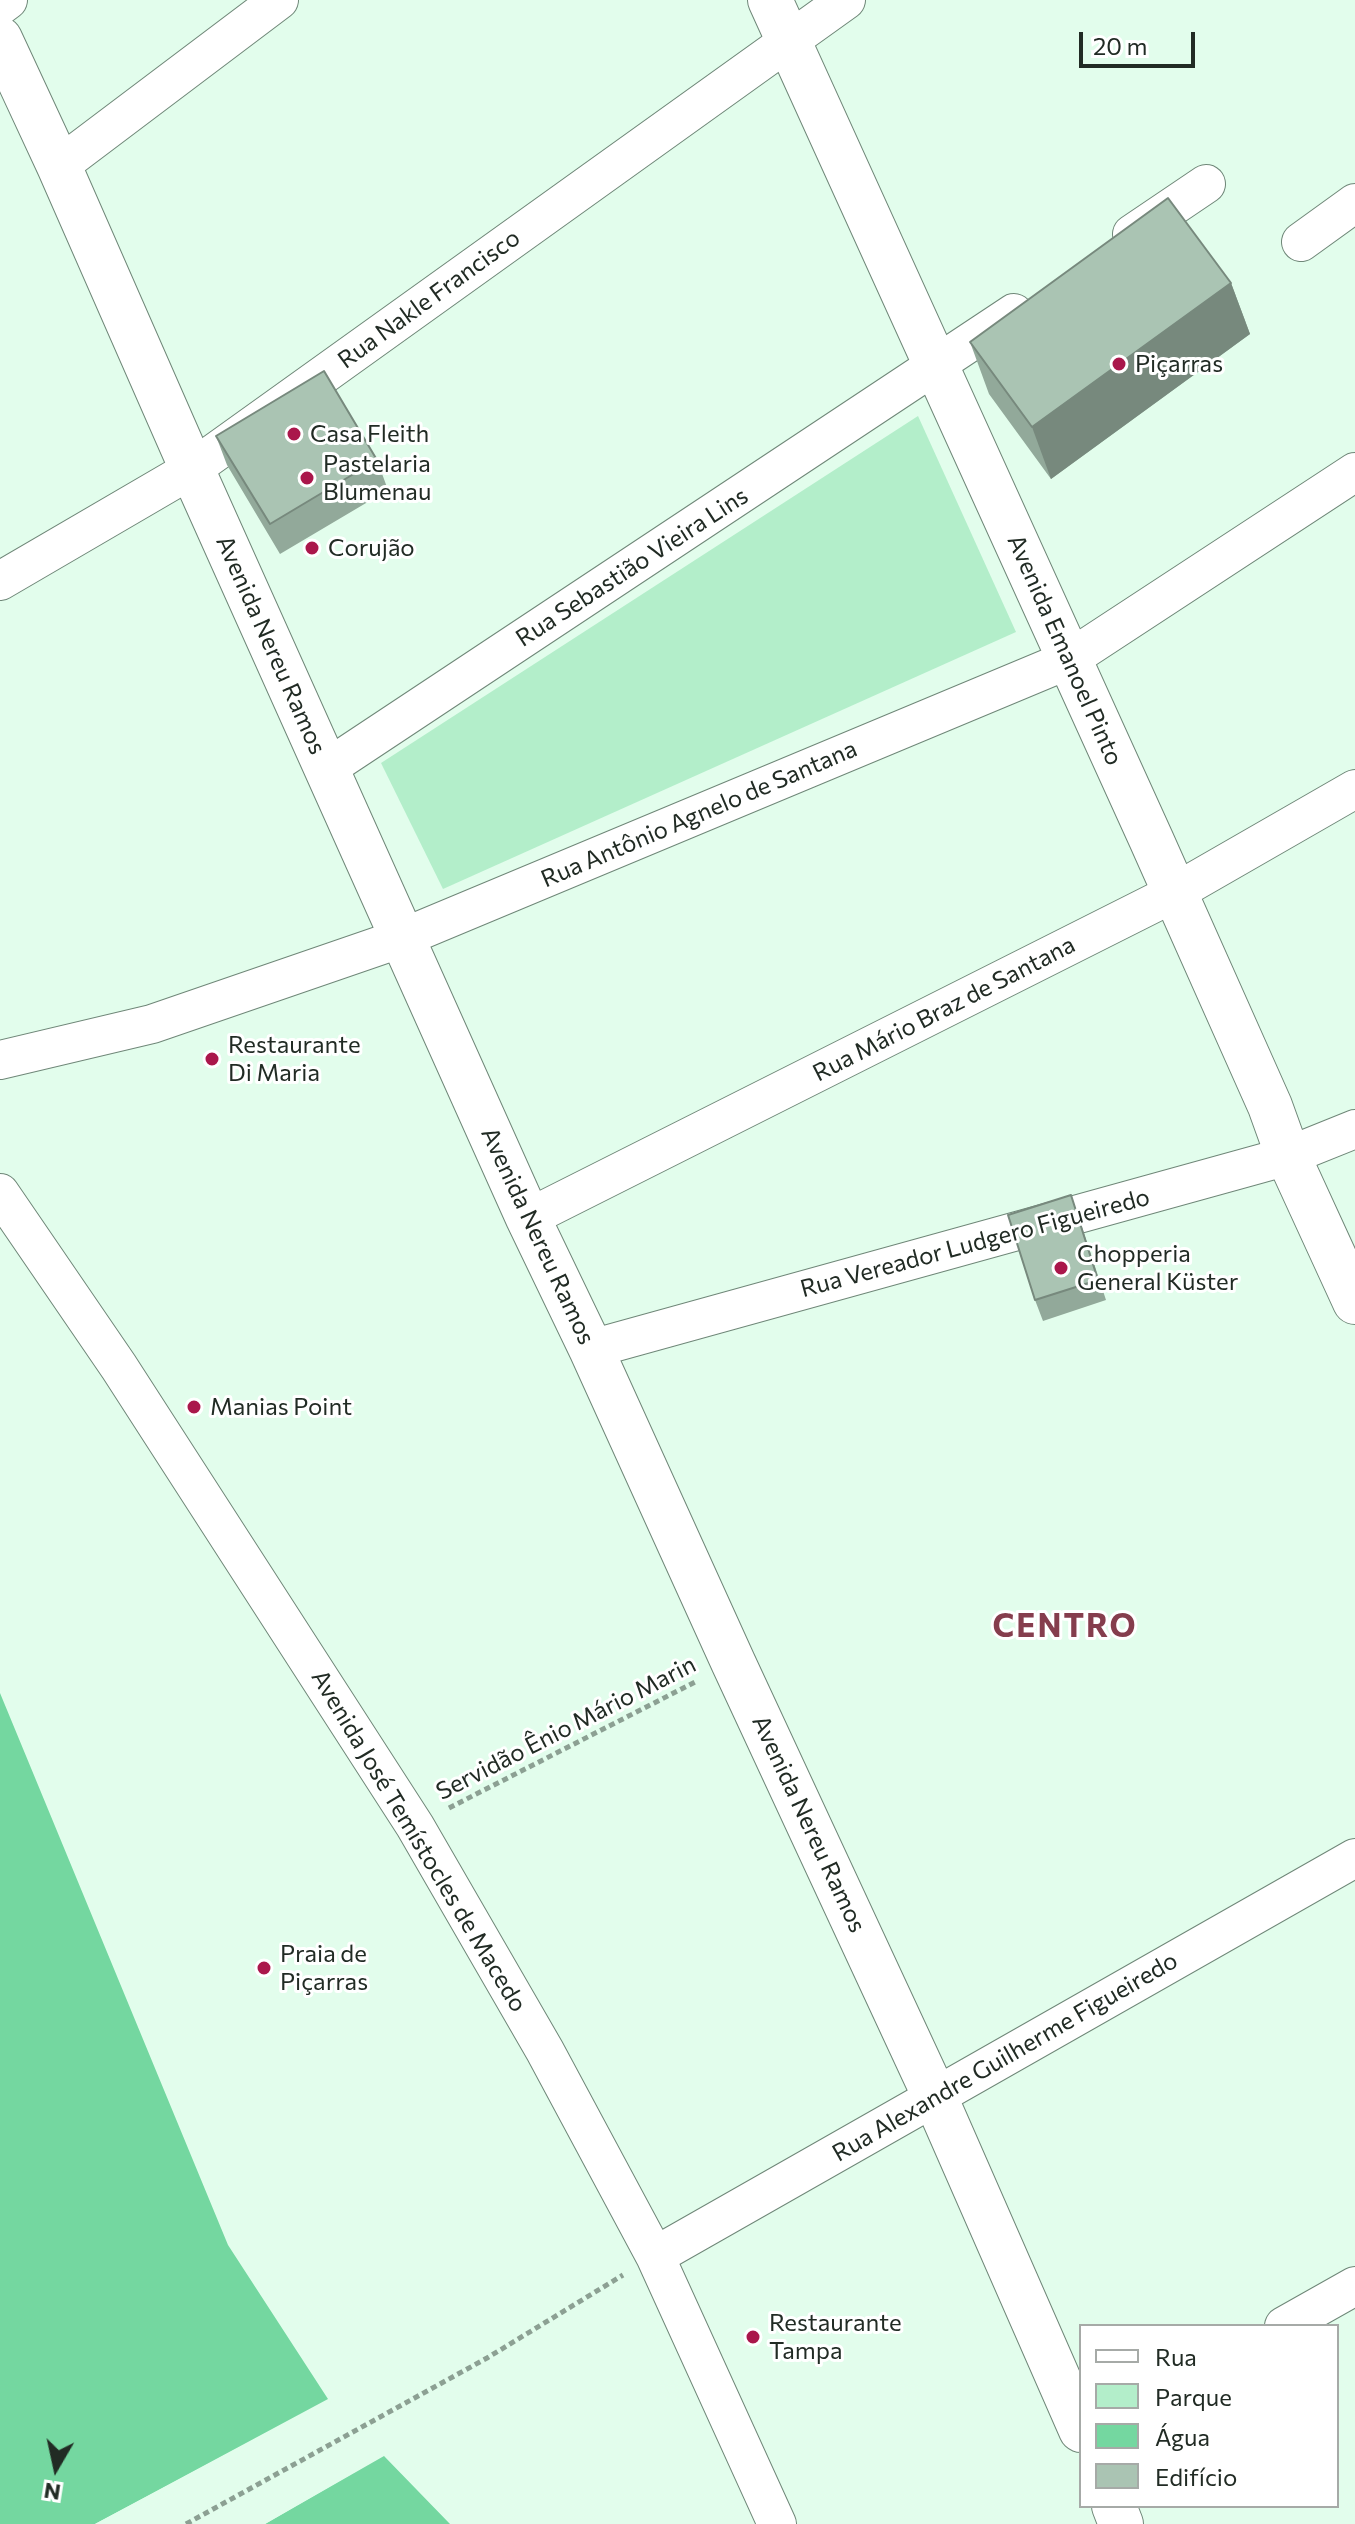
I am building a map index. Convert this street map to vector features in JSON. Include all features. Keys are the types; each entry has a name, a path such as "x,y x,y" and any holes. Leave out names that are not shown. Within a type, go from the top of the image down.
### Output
{"main road":[{"name":"Avenida Emanoel Pinto","path":"770,0 1270,1106 1288,1156 1355,1302"},
{"name":"Avenida Nereu Ramos","path":"0,39 528,1218 935,2097 1079,2425"}],"street":[{"path":"0,6 8,0"},
{"path":"59,166 279,0"},
{"name":"Rua Nakle Francisco","path":"0,581 192,469 846,0"},
{"path":"1103,253 1206,184"},
{"path":"1301,242 1355,203"},
{"name":"Rua Sebastião Vieira Lins","path":"326,769 1039,296"},
{"name":"Rua Antônio Agnelo de Santana","path":"0,1060 152,1024 402,938 1068,660 1355,472"},
{"name":"Rua Mário Braz de Santana","path":"528,1218 1174,893 1355,789"},
{"name":"Rua Vereador Ludgero Figueiredo","path":"591,1349 1288,1156 1355,1129"},
{"name":"Avenida José Temístocles de Macedo","path":"0,1193 128,1380 415,1826 545,2051 655,2256 777,2524"},
{"name":"Rua Alexandre Guilherme Figueiredo","path":"655,2256 1355,1858"},
{"path":"1288,2324 1355,2286"}],"path":[{"name":"Servidão Ênio Mário Marin","path":"415,1826 733,1662"},
{"path":"186,2524 487,2358 655,2256"}],"green space":[{"path":"918,416 1016,632 443,889 381,763"}],"water":[{"path":"0,1693 228,2245 328,2399 95,2524 0,2524"},
{"path":"384,2456 450,2524 265,2524"}],"pier":[{"path":"332,2398 330,2403 103,2524 95,2524"},
{"path":"382,2453 386,2454 261,2524 263,2521"}],"building":[{"path":"1168,198 1231,283 1032,427 970,342"},
{"name":"Pastelaria Blumenau","path":"324,371 377,460 270,524 216,436"},
{"name":"Chopperia General Küster","path":"1071,1195 1098,1280 1035,1300 1008,1215"}],"place":[{"name":"Piçarras","path":"1119,364"},
{"name":"Casa Fleith","path":"294,434"},
{"name":"Pastelaria Blumenau","path":"307,478"},
{"name":"Corujão","path":"312,548"},
{"name":"Restaurante Di Maria","path":"212,1059"},
{"name":"Chopperia General Küster","path":"1061,1268"},
{"name":"Manias Point","path":"194,1407"},
{"name":"Praia de Piçarras","path":"264,1968"},
{"name":"Restaurante Tampa","path":"753,2337"}],"district":[{"name":"CENTRO","path":"1065,1626"}]}
